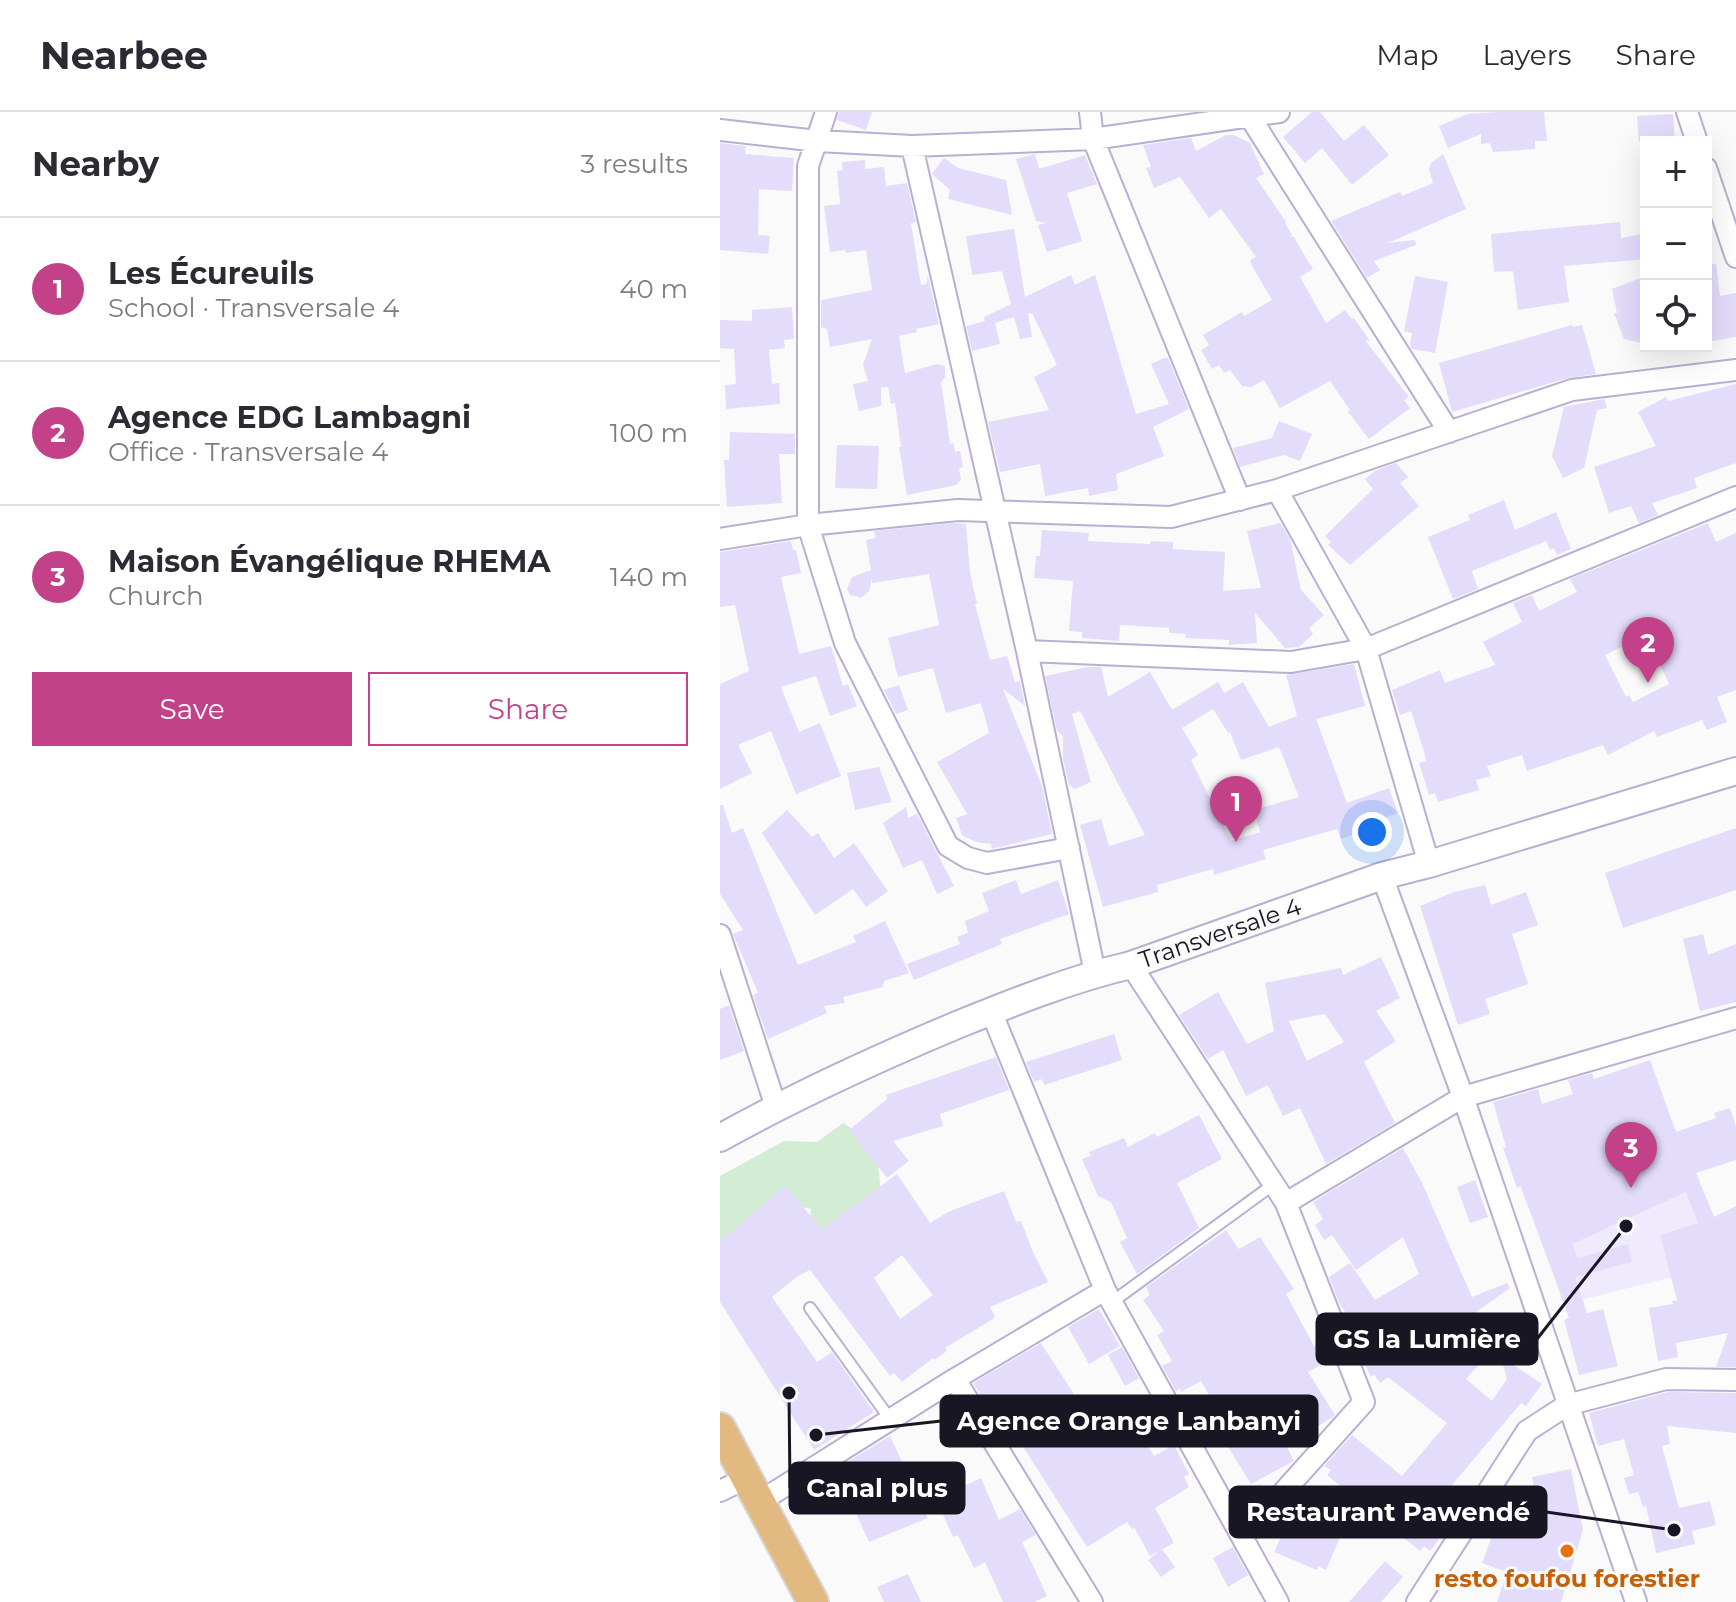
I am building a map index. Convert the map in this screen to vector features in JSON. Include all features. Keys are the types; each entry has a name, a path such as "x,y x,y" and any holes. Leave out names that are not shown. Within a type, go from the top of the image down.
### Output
{"main road":[{"name":"Transversale 4","path":"720,1138 875,1059 991,1011 1095,973 1131,965 1382,876 1736,771"},
{"path":"720,1428 742,1490 813,1602"}],"street":[{"path":"826,112 808,166 808,525 845,643 948,846 968,858 987,863 1069,848"},
{"path":"1090,112 1093,139 1240,500"},
{"path":"720,130 818,141 912,146 1093,139 1279,112"},
{"path":"1687,112 1695,136"},
{"path":"1250,117 1449,432"},
{"path":"912,146 1027,651 1095,973"},
{"path":"1712,186 1736,257"},
{"path":"720,539 808,525 958,510 1171,517 1277,490 1572,390 1736,370"},
{"path":"1277,490 1366,649 1429,864"},
{"path":"1027,651 1291,662 1366,649 1736,497"},
{"path":"1382,876 1463,1097 1636,1602"},
{"path":"720,935 776,1107"},
{"path":"1131,965 1286,1203 1364,1402 1243,1537"},
{"path":"991,1011 1108,1296 1278,1602"},
{"path":"1286,1203 1463,1097 1736,1018"},
{"path":"742,1490 890,1419 955,1379 1108,1296"},
{"path":"955,1379 1092,1602"},
{"path":"1417,1602 1527,1431 1567,1405 1666,1379 1736,1380"}],"lane":[{"path":"1108,1296 1274,1184"},
{"path":"810,1308 890,1419"}],"shaded area":[{"path":"1674,1127 1732,1262 1565,1304 1521,1189"}],"green space":[{"path":"843,1123 863,1137 874,1154 881,1196 822,1234 809,1226 811,1209 778,1201 720,1266 720,1176 784,1141 817,1142"}],"building":[{"path":"839,112 872,112 866,130 837,120"},
{"path":"1312,112 1320,112 1344,141 1364,125 1389,155 1352,185 1322,148 1305,163 1283,137"},
{"path":"1544,112 1547,141 1535,141 1535,149 1493,152 1490,143 1481,144 1481,134 1448,148 1439,126 1468,114"},
{"path":"1673,114 1675,136 1640,136 1639,142 1637,116"},
{"path":"1226,135 1234,135 1250,143 1264,174 1256,178 1286,222 1292,235 1288,238 1293,236 1313,269 1300,277 1326,323 1345,310 1354,318 1370,341 1365,340 1409,397 1404,400 1410,408 1369,439 1330,381 1280,408 1264,380 1251,387 1242,386 1230,370 1224,373 1219,365 1212,369 1201,350 1209,345 1203,335 1242,312 1244,316 1272,300 1252,266 1250,260 1256,257 1221,209 1209,218 1180,177 1154,188 1146,168 1151,167 1143,145 1191,138 1196,151"},
{"path":"720,143 746,146 745,154 794,158 792,191 759,189 758,235 770,236 768,254 720,250"},
{"path":"1035,154 1039,169 1085,155 1097,184 1067,193 1082,241 1047,252 1038,225 1046,223 1036,221 1016,159"},
{"path":"1443,154 1466,209 1388,243 1415,240 1416,245 1374,261 1380,270 1367,278 1331,221 1400,192 1402,196 1433,183 1429,169 1431,163"},
{"path":"944,158 958,168 1006,180 1012,215 948,199 950,190 932,174"},
{"path":"865,160 865,169 884,167 886,186 907,183 916,222 911,223 921,285 926,284 928,276 939,324 899,336 905,373 937,364 945,366 945,377 941,382 950,444 954,443 955,452 960,451 963,467 959,468 961,480 956,485 907,495 895,403 891,404 888,387 881,387 881,406 859,411 853,384 868,381 863,365 872,339 830,347 827,329 821,327 821,300 872,290 866,250 830,252 824,206 840,204 837,171 843,170 842,162"},
{"path":"1620,222 1621,238 1640,234 1640,260 1564,266 1569,302 1518,310 1513,271 1494,272 1491,234"},
{"path":"1014,229 1025,297 1071,275 1075,285 1095,275 1136,414 1169,404 1151,364 1164,358 1168,358 1189,409 1153,427 1164,456 1116,474 1118,490 1089,496 1088,488 1045,496 1040,464 1000,472 988,422 1049,410 1034,377 1057,365 1032,313 1028,314 1032,337 1020,339 1014,317 995,323 1000,344 972,351 966,326 985,321 984,317 1011,304 1002,271 972,275 966,236"},
{"path":"1712,264 1716,264 1720,296 1736,293 1736,337 1712,341"},
{"path":"1415,276 1448,282 1435,353 1412,349 1412,333 1404,331"},
{"path":"1640,278 1640,343 1624,339 1614,313 1617,313 1612,289"},
{"path":"792,307 794,339 784,340 785,348 769,350 772,384 779,383 780,404 726,409 725,385 736,384 734,349 720,348 720,320 752,321 752,310"},
{"path":"1572,325 1582,325 1596,374 1568,378 1452,412 1439,363"},
{"path":"1736,384 1736,463 1694,478 1697,488 1652,503 1658,515 1639,523 1631,506 1609,513 1594,467 1656,446 1638,412 1666,397 1668,401"},
{"path":"1604,399 1607,408 1597,410 1584,468 1563,478 1552,456 1564,407"},
{"path":"1279,421 1312,434 1300,461 1284,455 1240,467 1233,448 1272,438"},
{"path":"730,432 795,434 795,454 779,454 782,503 727,507 724,460 729,460"},
{"path":"837,445 879,446 877,489 835,488"},
{"path":"1396,463 1408,477 1400,483 1419,506 1350,565 1328,545 1331,542 1325,536 1373,489 1365,479 1376,470"},
{"path":"1504,500 1515,530 1556,512 1571,549 1557,555 1554,548 1550,550 1546,541 1472,571 1478,589 1453,599 1428,537 1470,520 1468,515"},
{"path":"1280,523 1290,539 1301,590 1324,615 1309,628 1313,634 1299,647 1285,648 1255,613 1257,643 1229,645 1229,640 1185,638 1186,634 1169,633 1169,628 1120,625 1119,641 1082,638 1082,632 1069,631 1073,581 1034,578 1042,530 1089,533 1088,541 1173,542 1173,549 1225,552 1223,591 1261,588 1247,531"},
{"path":"1708,523 1716,542 1736,533 1736,690 1717,697 1727,722 1707,730 1702,720 1657,737 1654,731 1608,755 1603,745 1527,771 1522,755 1487,766 1491,776 1476,780 1479,790 1438,802 1435,793 1429,795 1419,763 1426,761 1411,711 1400,715 1392,690 1440,670 1445,683 1495,665 1483,642 1522,622 1513,603 1532,595 1539,611 1577,592 1570,579","holes":["1648,639 1669,684 1633,702 1629,695 1626,697 1605,655 1635,640 1637,645"]},
{"path":"966,524 975,604 990,660 1007,656 1015,682 1020,681 1025,706 1003,689 1042,786 1052,834 992,849 991,844 976,842 962,835 956,818 967,814 937,762 989,733 981,703 946,713 933,668 898,677 888,638 939,625 929,574 872,583 872,578 869,591 861,598 850,595 847,589 852,577 871,570 866,540 876,538 874,531"},
{"path":"791,541 801,573 781,577 799,654 831,646 843,686 848,684 857,706 830,716 816,676 781,687 799,732 820,723 841,776 796,794 771,731 738,745 752,773 720,789 720,684 749,671 735,605 720,607 720,552"},
{"path":"1354,664 1365,706 1316,719 1347,803 1389,788 1398,813 1386,817 1388,822 1341,839 1337,829 1263,850 1266,859 1214,875 1213,869 1157,885 1158,892 1103,907 1080,825 1101,819 1109,846 1145,835 1080,711 1072,714 1091,782 1075,789 1069,785 1063,759 1063,736 1057,731 1045,676 1101,667 1108,697 1150,672 1172,710 1218,682 1224,693 1243,682 1269,727 1297,716 1286,675","holes":["1213,709 1241,760 1279,747 1299,797 1254,810 1260,832 1231,841 1191,760 1198,755 1182,728"]},
{"path":"899,685 908,710 896,714 884,690"},
{"path":"879,767 892,802 855,810 847,773"},
{"path":"720,805 723,805 732,833 743,828 798,965 856,942 853,936 885,921 909,973 884,981 883,987 843,997 845,1003 824,1006 827,1013 768,1039 753,995 758,993 733,934 743,930 720,894"},
{"path":"906,807 908,818 917,814 954,886 937,894 922,860 903,868 883,823"},
{"path":"787,810 812,837 818,833 834,858 854,843 888,891 866,907 853,889 815,915 762,833"},
{"path":"1736,828 1736,890 1623,928 1605,873"},
{"path":"1016,880 1021,894 1058,880 1069,914 1000,939 1002,944 914,980 907,964 960,944 957,937 968,933 965,921 989,911 982,893"},
{"path":"1485,885 1491,905 1526,892 1538,925 1512,934 1528,984 1485,999 1490,1014 1458,1025 1420,906 1454,892"},
{"path":"1703,934 1708,955 1736,944 1736,1002 1700,1011 1683,939"},
{"path":"1381,957 1400,998 1376,1011 1396,1041 1364,1062 1395,1123 1326,1164 1300,1108 1283,1116 1268,1085 1246,1096 1223,1050 1208,1059 1179,1015 1218,992 1247,1044 1274,1031 1265,983 1341,968 1343,975","holes":["1325,1014 1344,1042 1307,1061 1289,1021"]},
{"path":"729,1005 744,1051 720,1060 720,1009"},
{"path":"1114,1034 1122,1060 1044,1085 1042,1079 1034,1082 1026,1062"},
{"path":"996,1057 1009,1090 940,1114 943,1126 893,1141 909,1161 887,1178 849,1130 887,1099 886,1095"},
{"path":"1650,1060 1676,1132 1716,1118 1714,1113 1730,1108 1736,1127 1736,1160 1696,1173 1714,1217 1736,1206 1736,1367 1716,1367 1728,1333 1676,1343 1678,1357 1658,1361 1649,1308 1673,1304 1672,1301 1677,1300 1660,1235 1698,1223 1686,1192 1572,1244 1578,1258 1628,1244 1632,1262 1575,1277 1587,1313 1603,1309 1618,1366 1579,1375 1564,1320 1569,1318 1521,1186 1517,1188 1503,1148 1506,1147 1493,1102 1538,1089 1542,1104 1573,1094 1568,1080 1592,1073 1594,1079"},
{"path":"1199,1115 1222,1159 1177,1183 1199,1228 1137,1274 1120,1242 1127,1238 1111,1202 1098,1196 1082,1159 1091,1156 1089,1152 1124,1138 1128,1147 1155,1133 1157,1137"},
{"path":"1403,1148 1422,1183 1472,1297 1507,1283 1510,1288 1476,1312 1510,1342 1528,1336 1535,1356 1512,1364 1542,1384 1526,1406 1521,1403 1436,1504 1455,1519 1430,1551 1424,1546 1420,1551 1327,1475 1331,1470 1324,1466 1352,1435 1402,1476 1447,1423 1388,1377 1380,1383 1374,1374 1371,1377 1355,1343 1362,1337 1339,1303 1329,1277 1350,1263 1375,1300 1419,1274 1403,1237 1356,1270 1332,1235 1324,1240 1315,1225 1323,1219 1313,1202","holes":["1497,1344 1507,1379 1492,1401 1466,1379"]},
{"path":"897,1174 930,1223 950,1211 1004,1191 1016,1222 1021,1221 1048,1282 990,1307 995,1316 993,1319 945,1348 947,1351 902,1382 894,1373 890,1376 810,1270 798,1276 772,1297 817,1362 832,1352 874,1412 814,1450 720,1302 720,1241 785,1186 822,1229","holes":["902,1255 933,1295 900,1319 874,1278"]},
{"path":"1475,1180 1488,1217 1470,1223 1457,1187"},
{"path":"1226,1230 1239,1249 1260,1237 1294,1289 1286,1294 1314,1346 1325,1339 1333,1358 1308,1372 1335,1415 1287,1447 1294,1461 1251,1484 1225,1442 1217,1422 1223,1419 1201,1381 1181,1392 1180,1389 1176,1391 1162,1366 1172,1361 1157,1335 1164,1331 1143,1300 1150,1295 1146,1287"},
{"path":"1099,1309 1120,1346 1089,1364 1068,1327"},
{"path":"1041,1343 1104,1441 1133,1423 1154,1456 1174,1445 1189,1474 1184,1477 1189,1487 1155,1508 1174,1543 1150,1556 1134,1527 1132,1529 1127,1522 1087,1547 993,1400 986,1404 973,1383"},
{"path":"1122,1347 1139,1378 1125,1386 1108,1355"},
{"path":"1668,1392 1736,1393 1736,1433 1667,1426 1670,1444 1662,1446 1679,1508 1710,1501 1716,1525 1692,1531 1695,1544 1656,1553 1646,1506 1643,1507 1638,1492 1629,1494 1624,1478 1634,1475 1624,1439 1598,1446 1589,1413"},
{"path":"890,1436 928,1518 869,1542 836,1469"},
{"path":"1571,1469 1583,1530 1561,1602 1497,1602 1507,1572 1482,1563 1499,1517 1543,1534 1532,1477"},
{"path":"981,1478 999,1520 1020,1509 1036,1535 1022,1542 1047,1596 1034,1602 1003,1602 985,1562 974,1568 958,1535 953,1537 936,1499"},
{"path":"1303,1490 1320,1497 1317,1501 1345,1526 1326,1570 1318,1566 1317,1570 1274,1552"},
{"path":"1233,1547 1248,1575 1228,1587 1213,1558"},
{"path":"1162,1549 1175,1567 1161,1577 1148,1560"},
{"path":"1385,1561 1403,1577 1381,1602 1349,1602"},
{"path":"908,1574 921,1602 884,1602 877,1587"}],"place":[{"name":"Agence EDG Lambagni","path":"1648,683"},
{"name":"Les Écureuils","path":"1236,842"},
{"name":"Maison Évangélique RHEMA","path":"1631,1188"},
{"name":"GS la Lumière","path":"1626,1226"},
{"name":"Canal plus","path":"789,1393"},
{"name":"Agence Orange Lanbanyi","path":"816,1435"},
{"name":"Restaurant Pawendé","path":"1674,1530"},
{"name":"resto foufou forestier","path":"1567,1551"}]}
